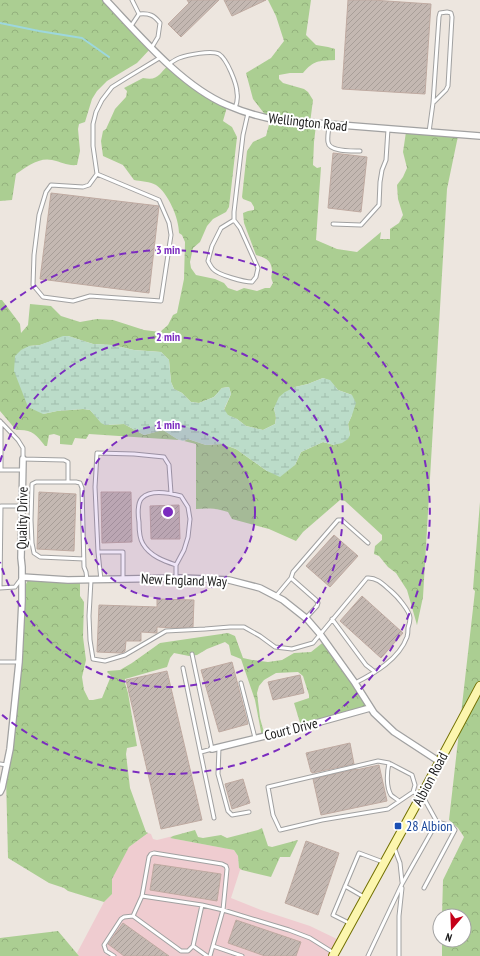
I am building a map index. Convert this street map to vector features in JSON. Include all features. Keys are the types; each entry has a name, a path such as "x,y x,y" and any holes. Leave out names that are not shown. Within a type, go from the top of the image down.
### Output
{"main road":[{"name":"Albion Road","path":"334,955 480,686"}],"street":[{"name":"Wellington Road","path":"106,0 152,48 186,80 227,105 248,113 277,120 480,136"},
{"name":"Quality Drive","path":"0,792 10,749 19,662 22,601 23,459"},
{"name":"New England Way","path":"22,577 68,580 176,578 229,580 260,588 283,600 306,618 320,634 355,683 374,713 394,732 440,762"},
{"name":"Court Drive","path":"212,750 370,708"}],"lane":[{"path":"132,0 139,14"},
{"path":"429,132 433,104 440,13 447,12 451,13 452,17 448,86 433,104"},
{"path":"131,26 139,14 148,13 157,18 160,24 158,37 152,48"},
{"path":"169,64 179,58 192,55 209,52 219,54 226,62 234,80 237,91 235,108"},
{"path":"97,174 159,200 170,223 171,235 162,301 90,296 73,301 43,297 33,284 34,255 39,215 46,192 51,185 83,187 89,185 97,174 93,146 93,124 96,112 102,100 112,87 161,57"},
{"path":"234,220 221,228 212,246 208,261 213,269 226,276 252,282 256,277 258,268 240,228 234,220 242,141 248,113"},
{"path":"329,125 328,143 330,146 335,150 360,151"},
{"path":"333,224 361,224 379,205 380,182 382,170 386,160 388,129"},
{"path":"1,422 18,440 23,448 23,459 64,460 68,462 68,482"},
{"path":"1,422 0,470 23,470"},
{"path":"101,580 95,487 97,453 134,454 164,457 169,465 171,493"},
{"path":"84,559 40,557 34,553 32,543 32,484 36,482 80,483 82,488 84,559 84,567 89,580 90,640 93,659 105,661 125,655 166,632 244,627 275,647 292,649 313,643 367,578 371,577 393,593 406,609 410,617 408,636 398,654 389,662 355,683"},
{"path":"176,565 157,557 143,544 140,536 138,518 139,505 142,498 152,493 171,493 181,496 188,507 190,519 188,537 184,550 176,565 176,578"},
{"path":"22,506 1,506 0,588 16,587 22,577"},
{"path":"22,520 32,520"},
{"path":"276,596 291,578 293,572 338,520 342,520 368,543"},
{"path":"98,552 122,552 124,579"},
{"path":"291,578 318,603 306,618"},
{"path":"332,619 366,665 375,672"},
{"path":"192,654 212,750 201,752"},
{"path":"0,662 19,662"},
{"path":"183,668 214,818"},
{"path":"241,682 255,738"},
{"path":"219,748 218,774 228,811 232,815 249,812"},
{"path":"378,761 389,763 412,775 414,785 413,792 388,809 322,820 280,830 273,815 268,787 378,761"},
{"path":"389,763 387,773 389,788 391,794 399,801"},
{"path":"0,764 7,765"},
{"path":"413,792 422,795 438,822 452,826 455,830 424,888"},
{"path":"368,956 402,884 438,822"},
{"path":"394,846 400,863 402,884 399,916 399,956"},
{"path":"132,916 142,896 148,857 151,854 154,853 222,864 226,866 227,870 223,910 208,956 193,946"},
{"path":"351,925 333,915 359,853 384,863"},
{"path":"345,886 365,898"},
{"path":"142,896 202,905 289,930 310,938 334,955"},
{"path":"114,956 106,951 104,945 120,919 132,916 181,951 188,951 193,946 202,905"},
{"path":"212,946 242,956"}],"shaded area":[{"path":"148,833 151,834 153,839 157,840 173,836 170,838 234,850 238,856 239,868 242,870 240,870 231,898 261,910 310,926 341,941 333,956 79,956 77,953 104,902 112,894 112,879 119,864 129,847"}],"green space":[{"path":"0,0 105,0 151,48 137,63 107,81 97,91 92,99 85,122 79,124 80,151 77,165 47,159 33,163 16,174 12,200 0,201"},
{"path":"268,0 311,0 306,35 316,45 335,49 335,60 313,63 303,73 279,75 279,79 283,83 304,89 313,100 310,123 316,125 313,165 317,168 321,167 316,240 337,249 357,252 381,232 380,239 390,239 390,229 399,223 403,215 398,199 397,185 407,168 403,152 406,132 458,136 447,189 423,597 417,625 407,590 396,573 388,567 379,556 374,554 375,546 382,540 382,535 345,501 340,500 303,532 296,541 269,529 232,519 228,512 204,508 196,509 196,444 184,441 188,439 206,445 222,444 236,449 267,471 295,465 301,452 323,442 334,445 350,435 348,424 352,415 352,395 338,390 330,381 323,378 295,387 274,408 276,418 275,424 263,430 246,426 237,419 227,415 224,410 231,394 229,387 222,388 214,397 199,403 191,402 182,393 174,389 171,382 169,360 161,352 134,350 112,345 93,344 68,336 40,345 29,346 43,414 57,411 83,409 90,410 105,425 124,424 144,435 163,430 179,440 89,434 86,439 75,438 72,445 60,444 60,436 54,434 49,435 47,446 45,446 39,438 30,431 16,430 0,411 0,300 2,300 20,324 21,333 28,325 30,304 51,306 61,316 80,322 97,319 113,320 144,330 160,332 168,325 173,315 177,313 184,279 185,242 182,235 179,233 179,227 172,206 165,194 156,185 134,180 123,165 103,156 101,141 103,131 106,129 115,109 126,97 127,91 124,88 143,78 155,78 169,65 227,107 223,121 232,127 237,137 229,207 226,212 213,219 207,226 200,242 193,248 190,262 191,268 196,275 215,279 224,283 228,288 237,291 244,288 257,291 270,288 273,283 271,278 272,270 270,263 265,258 256,255 244,223 243,213 254,210 254,207 251,202 243,199 242,197 247,151 253,142 266,136 270,121 253,99 246,73 271,58 284,41 276,16"},
{"path":"63,336 68,336 93,344 112,345 134,350 161,352 169,360 171,382 174,389 182,393 191,402 199,403 214,397 222,388 229,387 231,394 224,409 228,415 237,419 246,426 263,430 275,424 276,418 274,408 279,397 285,392 295,387 323,378 330,380 338,390 352,395 356,403 348,424 350,435 348,439 342,443 334,445 323,442 301,452 295,465 280,477 267,471 236,449 222,444 206,445 188,439 183,441 163,430 144,435 124,424 105,425 101,423 90,410 83,409 57,411 43,414 28,407 14,371 15,356 21,350 29,346 40,345"},
{"path":"480,502 480,956 442,956 442,948 472,948 472,908 442,908 443,880 464,837 458,828 449,820 475,591 473,589"},
{"path":"29,578 80,580 80,596 84,602 83,637 86,660 82,677 84,690 89,700 102,698 111,676 107,672 108,671 120,670 160,643 228,633 235,636 243,658 268,662 282,660 294,653 311,652 326,640 370,708 301,726 294,703 309,698 303,676 298,672 276,673 264,680 259,686 257,693 260,718 265,736 262,737 255,700 241,659 231,655 229,645 225,642 207,649 197,655 189,656 174,653 170,658 167,667 125,679 137,746 127,748 126,754 130,788 146,832 148,833 129,847 112,879 112,894 104,902 68,891 64,888 49,883 8,858 6,777 11,748 26,584"},
{"path":"262,828 268,846 272,847 298,840 290,857 280,857 271,877 239,868 238,856 234,850 170,838 195,830 198,837 203,838 221,835 227,838"},
{"path":"58,931 79,956 0,956 0,938"}],"building":[{"path":"187,0 219,0 181,37 168,24 189,3"},
{"path":"224,0 266,0 232,16"},
{"path":"348,0 431,4 425,94 342,89"},
{"path":"333,153 367,157 361,212 328,208"},
{"path":"51,193 159,206 149,293 40,279"},
{"path":"39,492 76,494 74,551 37,549"},
{"path":"101,492 131,492 132,542 102,543"},
{"path":"179,505 180,539 151,539 150,506"},
{"path":"334,535 358,556 330,587 306,566"},
{"path":"362,596 403,633 381,658 340,621"},
{"path":"157,599 194,600 193,627 157,627 157,633 141,632 141,641 126,641 124,652 97,652 99,605 157,607"},
{"path":"232,662 248,724 219,732 201,670"},
{"path":"167,671 202,820 161,829 126,680"},
{"path":"300,675 304,693 273,700 268,682"},
{"path":"350,743 354,764 311,772 306,753"},
{"path":"379,765 387,801 321,815 313,779"},
{"path":"243,779 250,803 232,809 225,784"},
{"path":"306,841 339,853 318,915 285,903"},
{"path":"154,864 221,874 217,901 150,890"},
{"path":"236,920 301,942 296,956 265,956 228,943"},
{"path":"123,923 169,956 124,956 108,944"}],"waterway":[{"path":"0,23 82,38 109,57"}],"place":[{"name":"28 Albion","path":"398,826"}]}
